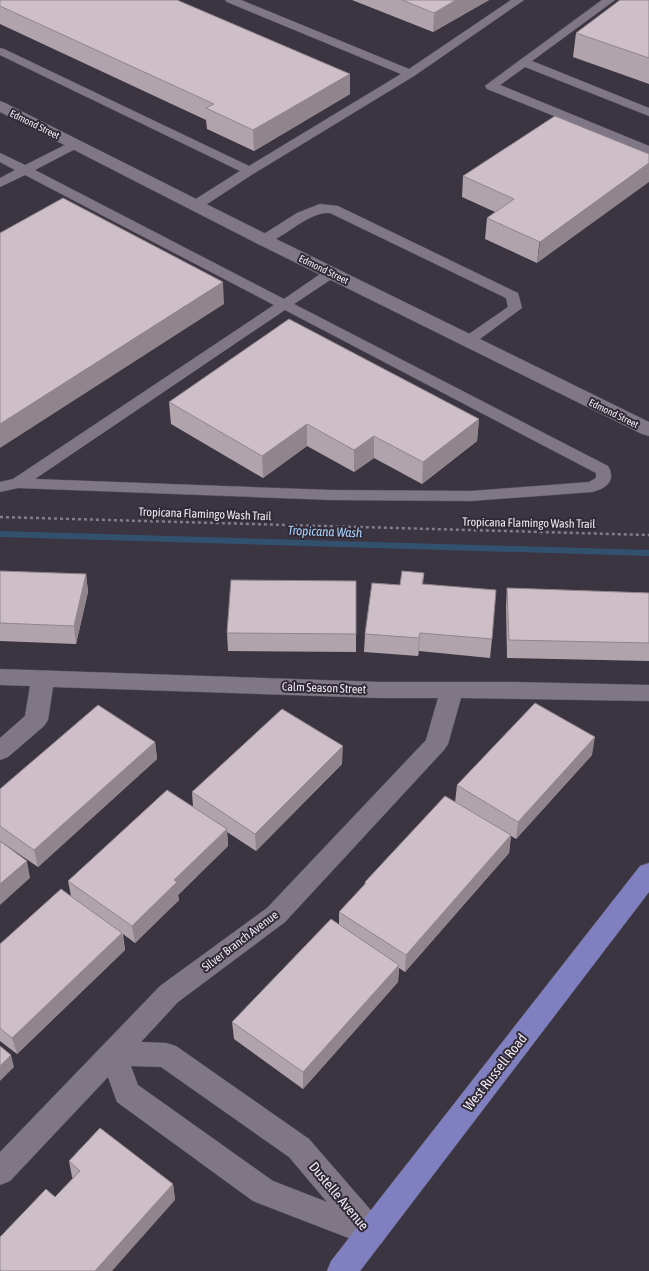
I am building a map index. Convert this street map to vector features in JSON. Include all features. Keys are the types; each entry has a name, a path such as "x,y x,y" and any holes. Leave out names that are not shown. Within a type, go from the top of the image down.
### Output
{"main road":[{"name":"West Russell Road","path":"342,1271 649,873"}],"street":[{"name":"Edmond Street","path":"0,106 264,240 649,430"},
{"name":"Calm Season Street","path":"0,677 380,690 649,693"},
{"path":"0,751 36,720 43,679"},
{"name":"Silver Branch Avenue","path":"0,1172 112,1052 169,994 276,915 354,833 436,744 452,690"},
{"name":"Dustelle Avenue","path":"112,1052 166,1055 299,1148 372,1233 263,1190 127,1094 112,1052"}],"lane":[{"path":"231,0 410,74"},
{"path":"196,205 249,171 410,74 518,0"},
{"path":"608,0 491,86 649,150"},
{"path":"0,51 249,171"},
{"path":"524,62 649,112"},
{"path":"0,183 76,144"},
{"path":"0,157 603,470 604,480 592,487 471,496 331,495 18,483 0,487"},
{"path":"264,240 302,216 320,208 333,209 513,296 515,308 468,341"},
{"path":"18,483 331,273"}],"path":[{"name":"Tropicana Flamingo Wash Trail","path":"0,517 649,535"}],"building":[{"path":"0,0 177,0 350,74 253,130 206,108 214,104 0,6"},
{"path":"402,0 456,0 434,13"},
{"path":"620,0 649,0 649,58 576,33"},
{"path":"555,116 649,154 649,163 540,242 487,218 514,199 463,176"},
{"path":"63,198 223,282 0,424 0,233"},
{"path":"289,319 479,419 423,462 374,436 354,450 307,424 262,456 169,402"},
{"path":"0,571 86,574 74,626 0,623"},
{"path":"402,571 424,573 422,584 496,590 492,639 420,633 419,638 365,634 372,583 400,585"},
{"path":"231,580 356,581 356,634 227,633"},
{"path":"507,588 649,593 649,643 509,640"},
{"path":"535,703 595,737 518,822 457,785"},
{"path":"98,705 155,742 34,850 0,826 0,789"},
{"path":"282,709 343,746 255,834 192,792"},
{"path":"167,790 227,829 174,880 177,882 132,926 68,881"},
{"path":"445,796 511,835 406,955 339,912"},
{"path":"0,841 27,861 0,884"},
{"path":"61,889 122,933 12,1038 0,1028 0,944"},
{"path":"331,919 399,965 303,1072 232,1022"},
{"path":"0,1046 11,1055 0,1066"},
{"path":"100,1128 173,1184 95,1271 0,1271 0,1237 46,1189 55,1197 80,1171 69,1161"}],"waterway":[{"name":"Tropicana Wash","path":"0,534 649,553"}]}
